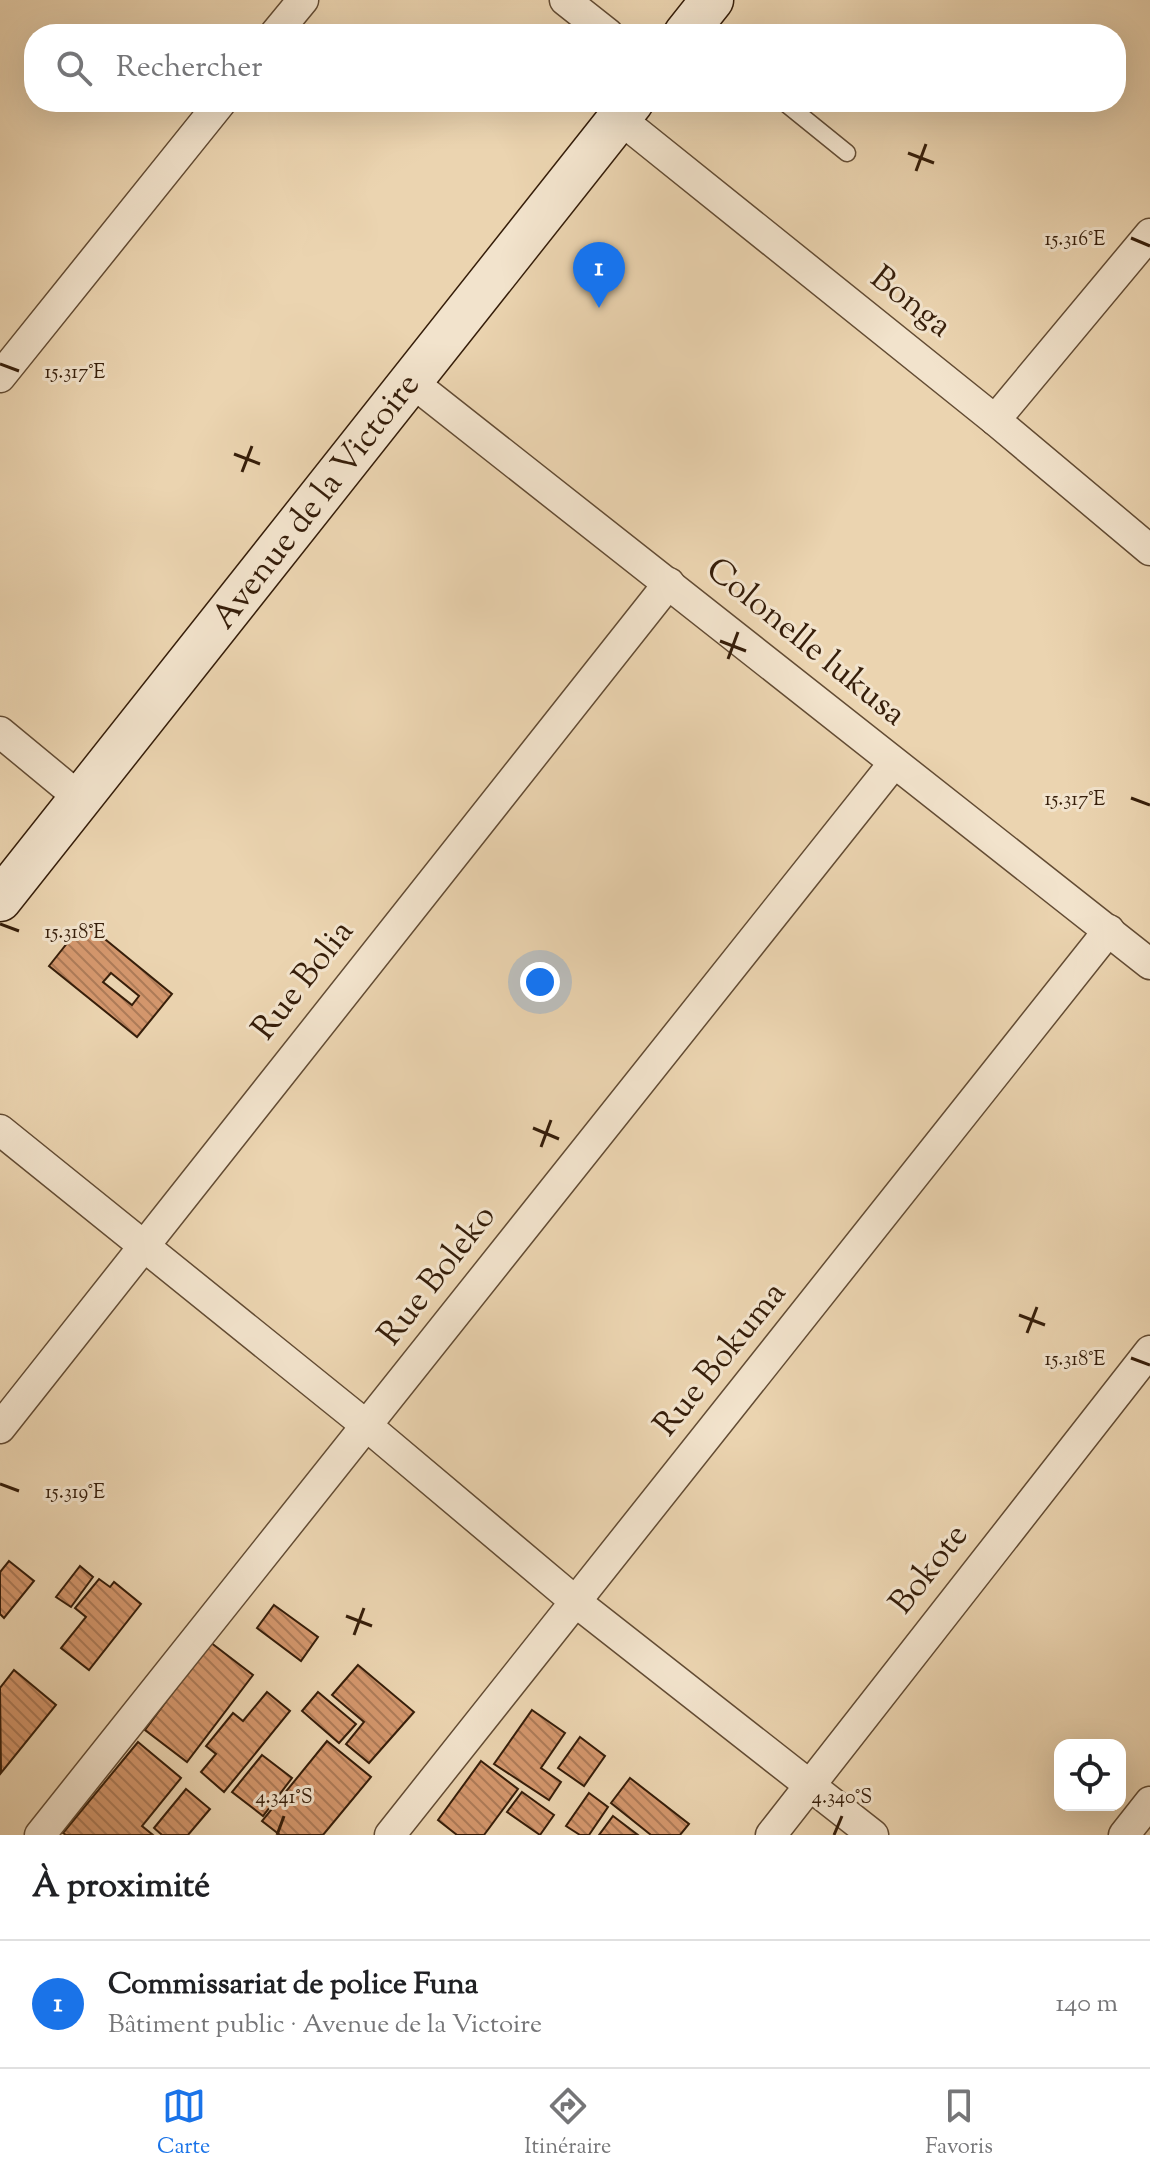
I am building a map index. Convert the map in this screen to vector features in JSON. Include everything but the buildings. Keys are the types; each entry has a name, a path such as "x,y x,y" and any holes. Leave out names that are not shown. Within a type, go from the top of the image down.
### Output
{"main road":[{"name":"Avenue de la Victoire","path":"0,900 623,112"}],"street":[{"path":"283,24 303,0"},
{"path":"565,0 595,24"},
{"path":"0,377 213,112"},
{"name":"Bonga","path":"627,112 1150,550"},
{"path":"995,420 1150,234"},
{"name":"Colonelle lukusa","path":"412,382 1150,964"},
{"name":"Rue Bolia","path":"0,1428 669,583"},
{"path":"0,732 81,799"},
{"name":"Rue Boleko","path":"40,1835 894,763"},
{"name":"Rue Bokuma","path":"390,1835 1109,930"},
{"path":"0,1130 367,1426 576,1602 873,1835"},
{"name":"Bokote","path":"771,1835 1150,1351"},
{"path":"1124,1835 1150,1802"}],"lane":[{"path":"796,112 847,153"}],"place":[{"name":"Commissariat de police Funa","path":"599,308"}]}
